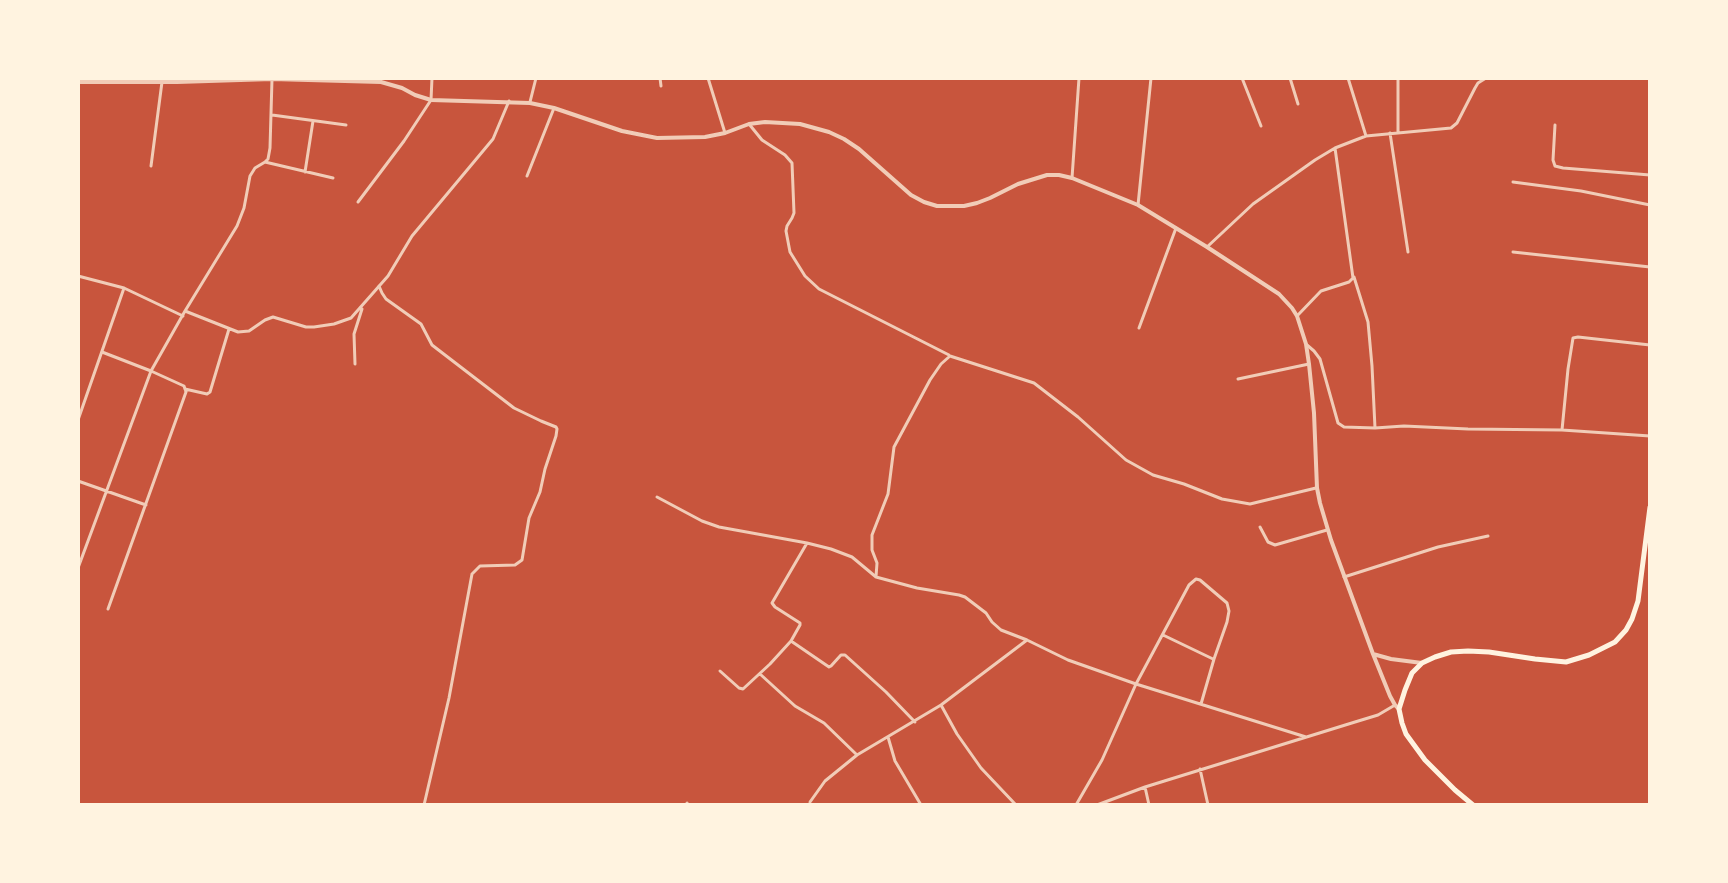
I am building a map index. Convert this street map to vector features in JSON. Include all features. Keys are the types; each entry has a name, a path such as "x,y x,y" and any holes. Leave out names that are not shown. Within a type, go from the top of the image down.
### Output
{"highway":[{"path":"1473,805 1438,774 1413,745 1402,723 1397,707 1412,673 1422,663 1443,654 1468,651 1490,652 1566,662 1589,656 1615,642 1626,630 1638,601 1650,507"}],"street":[{"path":"358,202 404,141 431,100 432,78"},
{"path":"530,103 536,78"},
{"path":"660,78 661,86"},
{"path":"708,78 725,133"},
{"path":"1072,178 1079,78"},
{"path":"1138,205 1150,78"},
{"path":"1242,78 1261,126"},
{"path":"1290,78 1298,104"},
{"path":"1348,78 1366,136"},
{"path":"1398,78 1398,133"},
{"path":"1207,246 1253,204 1335,148 1366,136 1451,128 1457,123 1478,83 1486,78"},
{"path":"78,82 222,79 381,80 431,100 530,103 554,108 622,131 657,138 705,137 725,133 749,124 777,122 800,124 844,139 859,149 911,195 937,206 964,206 977,203 1018,184 1047,175 1072,178 1138,205 1207,246 1279,294 1297,316 1306,344 1316,439 1317,488 1327,530 1373,654 1397,707 1378,715 1200,769 1097,805"},
{"path":"78,568 151,371 237,226 252,171 268,159 272,116 272,79"},
{"path":"151,166 162,82"},
{"path":"185,311 238,332 249,331 273,317 306,327 334,324 351,318 387,276 412,236 492,140 509,101"},
{"path":"526,176 554,108"},
{"path":"272,116 346,125"},
{"path":"305,171 313,121"},
{"path":"749,124 762,140 785,155 792,163 794,213 786,231 790,252 805,276 819,289 950,356 1034,383 1078,417 1126,460 1153,475 1222,499 1250,504 1317,488"},
{"path":"1556,125 1552,160 1555,166 1650,175"},
{"path":"1390,133 1408,252"},
{"path":"1335,148 1353,273 1368,322 1375,428"},
{"path":"265,162 333,178"},
{"path":"1514,182 1581,191 1650,205"},
{"path":"1139,328 1177,228"},
{"path":"1513,252 1650,267"},
{"path":"1297,316 1321,291 1349,282 1353,273"},
{"path":"78,276 124,288 183,316"},
{"path":"379,285 386,299 421,324 432,345 507,403 556,427 557,432 540,492 529,518 522,560 515,564 480,566 472,574 449,698 424,805"},
{"path":"78,420 124,288"},
{"path":"355,364 354,334 362,307"},
{"path":"102,352 151,371 186,389 207,394 210,392 229,329"},
{"path":"1562,430 1573,338 1650,345"},
{"path":"1306,344 1320,359 1340,426 1562,430 1650,436"},
{"path":"876,577 877,563 873,553 872,535 888,494 894,447 930,380 944,360 950,356"},
{"path":"1238,379 1309,364"},
{"path":"108,609 186,389"},
{"path":"78,481 146,505"},
{"path":"657,496 702,521 807,543 845,554 876,577 965,597 986,613 1001,630 1068,660 1136,684 1306,737"},
{"path":"1260,527 1268,542 1275,545 1327,530"},
{"path":"1344,577 1438,547 1488,536"},
{"path":"720,671 741,689 746,687 791,641 800,622 772,603 807,543"},
{"path":"1076,805 1102,760 1136,684 1189,585 1195,579 1200,580 1227,603 1229,611 1201,704"},
{"path":"1163,635 1214,659"},
{"path":"810,802 825,781 857,755 915,722 1027,640"},
{"path":"791,641 829,667 844,655 886,692 915,722"},
{"path":"1373,654 1422,663"},
{"path":"759,674 795,706 824,723 857,755"},
{"path":"940,705 981,768 1017,805"},
{"path":"888,737 895,761 921,805"},
{"path":"1200,769 1209,805"},
{"path":"1145,787 1149,805"}]}
